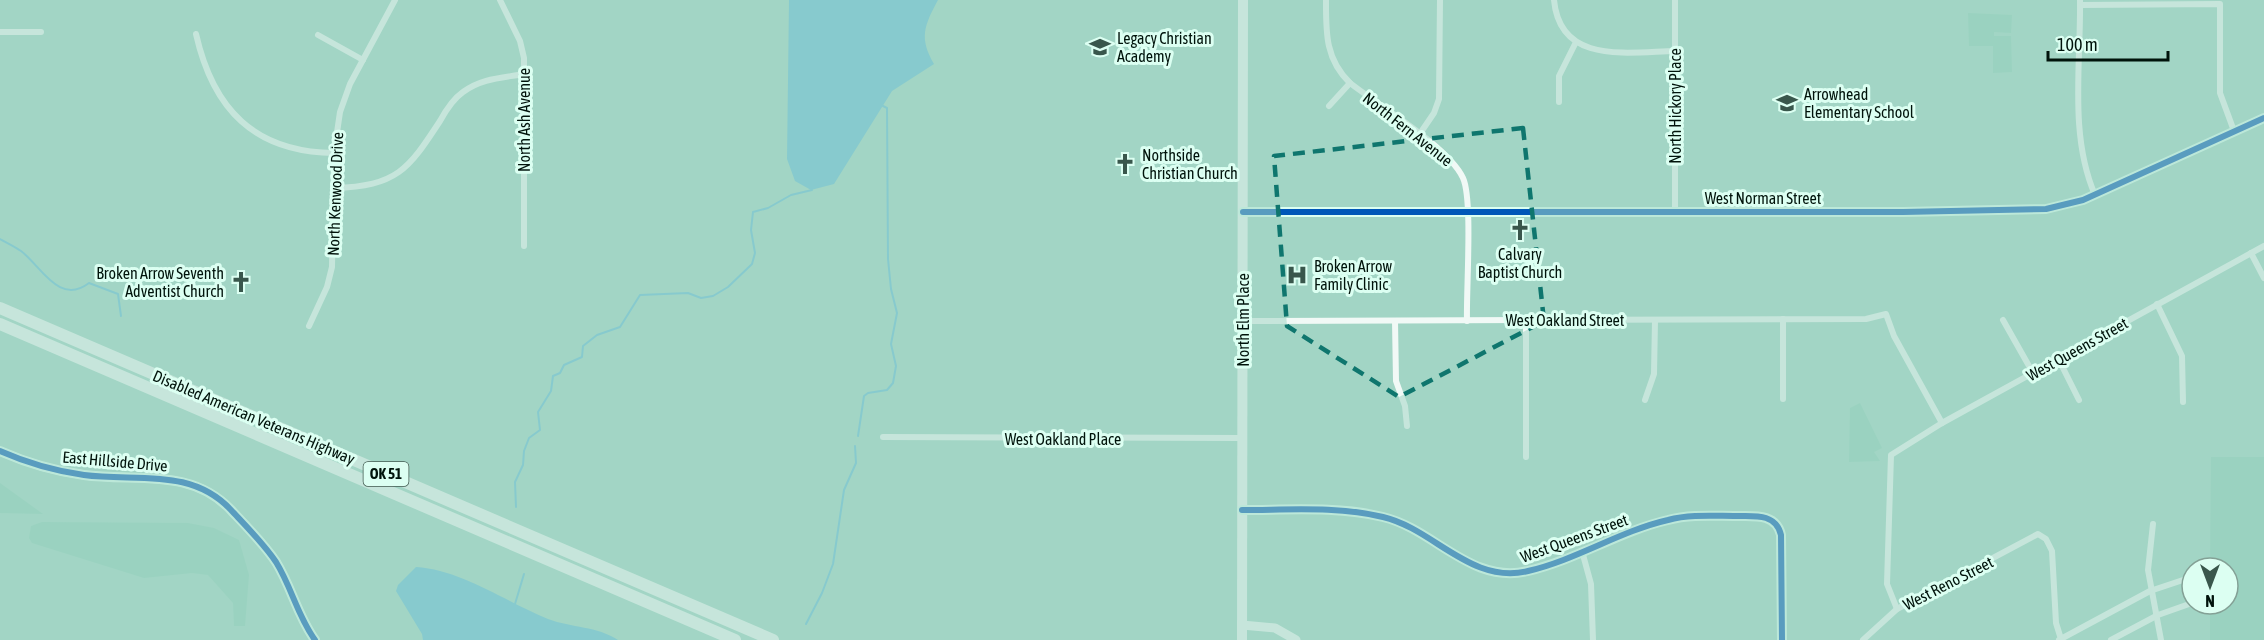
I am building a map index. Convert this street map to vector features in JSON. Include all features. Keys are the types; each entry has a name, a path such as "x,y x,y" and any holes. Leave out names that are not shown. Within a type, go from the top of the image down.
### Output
{"highway":[{"name":"Disabled American Veterans Highway","path":"0,308 773,640"},
{"name":"Disabled American Veterans Highway","path":"0,324 735,640"},
{"path":"707,628 724,640"}],"main road":[{"name":"North Elm Place","path":"1242,640 1243,0"}],"street":[{"name":"North Kenwood Drive","path":"309,326 327,287 332,267 334,153 342,105 363,60 391,13 395,0"},
{"name":"North Ash Avenue","path":"500,0 522,47 524,246"},
{"name":"North Fern Avenue","path":"1326,0 1328,47 1335,67 1350,83 1450,159 1459,170 1466,187 1467,321"},
{"path":"1419,135 1434,113 1439,99 1440,0"},
{"path":"1554,0 1560,25 1576,42 1601,51 1675,51"},
{"name":"North Hickory Place","path":"1675,0 1675,211"},
{"path":"2096,195 2085,166 2081,145 2080,2 2220,4 2220,93 2234,131"},
{"path":"0,32 41,32"},
{"path":"196,34 212,86 238,119 260,136 280,145 303,152 334,153"},
{"path":"318,35 363,60"},
{"path":"1559,102 1559,76 1576,42"},
{"path":"334,188 372,184 399,173 423,150 445,112 461,93 489,79 524,74"},
{"name":"North Fern Avenue","path":"1329,106 1350,83"},
{"name":"West Norman Street","path":"1243,212 2036,210 2064,206 2096,195 2264,118"},
{"name":"West Queens Street","path":"1897,609 1887,584 1891,455 1942,423 2264,246"},
{"path":"2251,253 2264,278"},
{"path":"2157,304 2182,356 2183,402"},
{"name":"West Oakland Street","path":"1243,321 1866,319 1886,314 1894,336 1942,423"},
{"path":"1783,399 1784,319"},
{"path":"1526,320 1526,457"},
{"path":"1645,400 1654,374 1655,320"},
{"path":"2003,320 2033,374"},
{"path":"1395,321 1396,381 1406,406 1407,426"},
{"path":"2059,360 2079,400"},
{"name":"West Oakland Place","path":"883,437 1242,438"},
{"name":"East Hillside Drive","path":"0,451 57,471 86,476 158,477 196,485 230,508 275,561 303,623 315,640"},
{"name":"West Queens Street","path":"1242,510 1338,511 1382,517 1415,528 1465,562 1495,572 1526,572 1648,525 1676,518 1760,516 1772,520 1779,528 1782,539 1782,640"},
{"path":"2153,524 2148,564 2150,591 2158,615 2161,640"},
{"name":"West Reno Street","path":"1863,640 1897,609 2038,534 2046,539 2052,551 2055,623 2060,640"},
{"path":"1582,551 1591,584 1593,640"},
{"path":"2060,640 2150,591 2180,581"},
{"path":"2112,640 2158,615 2180,607"},
{"path":"1242,625 1275,628 1296,640"}],"highlighted area":[{"path":"1523,128 1544,321 1399,397 1287,326 1274,156"}],"green space":[{"path":"1968,13 2012,15 2011,33 1994,32 1994,36 2011,36 2012,72 1993,73 1993,46 1969,46"},
{"path":"1860,403 1882,448 1874,452 1880,461 1849,462 1850,408"},
{"path":"2211,457 2264,457 2264,640 2210,640 2210,616 2240,616 2240,556 2210,556"},
{"path":"0,483 43,514 0,513"},
{"path":"42,522 188,523 214,528 239,540 249,575 245,626 234,626 233,603 208,575 192,573 144,578 32,543 29,538 31,526"}],"water":[{"path":"789,0 938,0 929,17 925,32 926,47 934,64 892,91 834,184 811,190 795,181 787,159"},
{"path":"416,567 433,569 467,580 548,619 602,632 618,640 423,640 422,634 396,591 398,585"}],"waterway":[{"path":"858,436 864,396 868,393 887,390 893,383 896,366 891,344 897,313 891,289 888,259 887,108 881,105"},
{"path":"516,507 515,482 523,465 524,451 529,438 540,430 538,412 551,391 553,376 560,373 564,365 582,357 583,346 597,335 620,327 640,295 688,293 701,298 713,296 728,287 752,264 755,253 751,230 753,212 768,208 791,195 812,190"},
{"path":"0,239 21,251 43,274 60,287 69,290 78,289 89,283 118,294 121,316"},
{"path":"806,624 822,593 833,564 844,490 856,463 855,446"},
{"path":"515,604 524,574"}],"cycle path":[{"path":"1243,212 1903,212 2046,209 2083,200 2264,118"},
{"path":"0,451 52,469 84,475 181,482 198,487 215,496 249,529 276,562 315,640"},
{"path":"1242,510 1331,510 1383,517 1402,523 1471,563 1488,570 1507,573 1546,566 1633,531 1676,518 1763,517 1774,523 1781,535 1782,640"}],"place":[{"name":"Legacy Christian Academy","path":"1100,47"},
{"name":"Arrowhead Elementary School","path":"1787,103"},
{"name":"Northside Christian Church","path":"1125,164"},
{"name":"Calvary Baptist Church","path":"1520,230"},
{"name":"Broken Arrow Family Clinic","path":"1297,275"},
{"name":"Broken Arrow Seventh Adventist Church","path":"241,282"}]}
